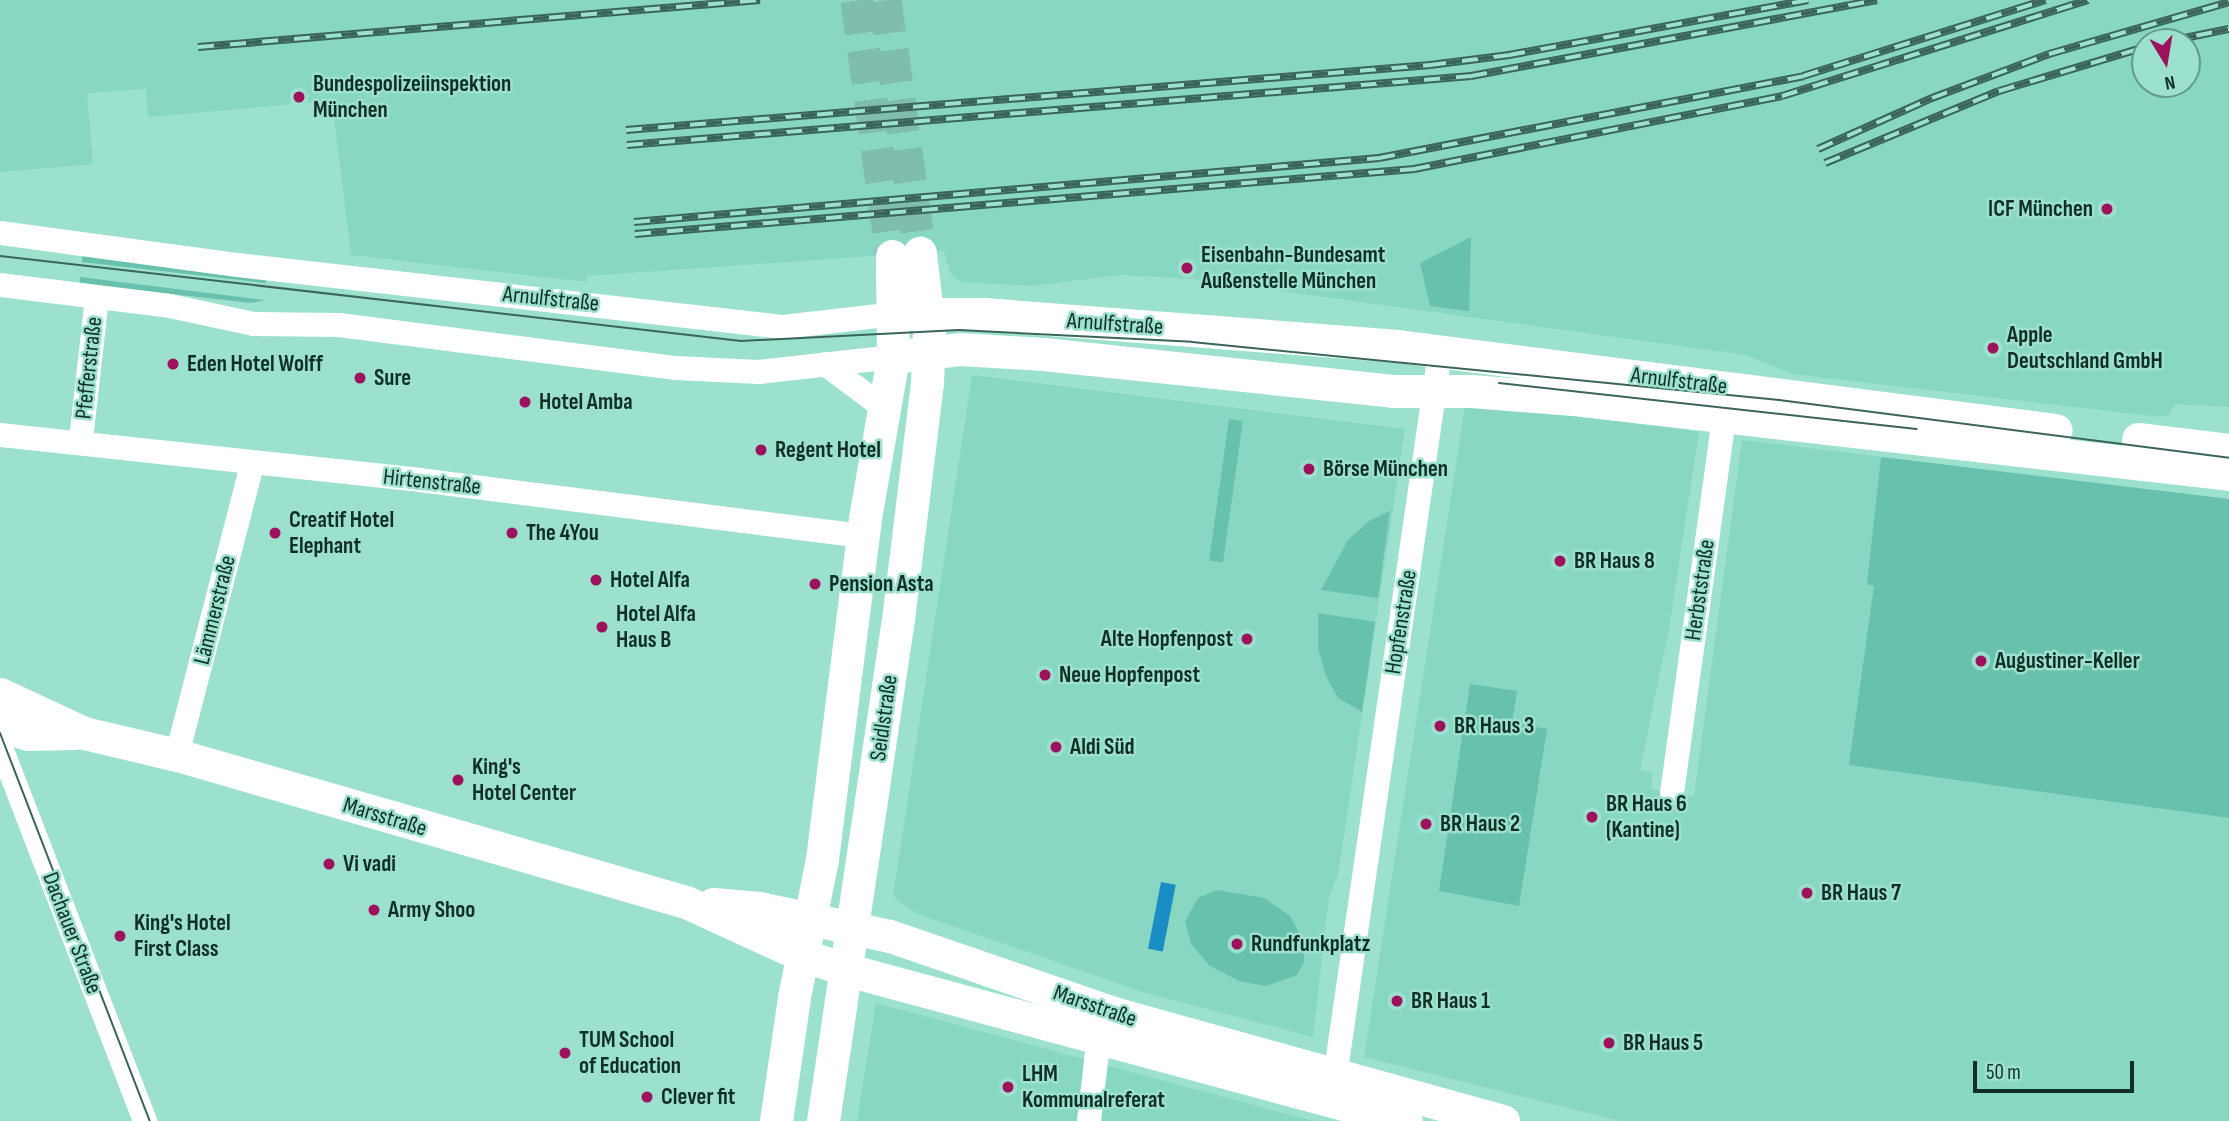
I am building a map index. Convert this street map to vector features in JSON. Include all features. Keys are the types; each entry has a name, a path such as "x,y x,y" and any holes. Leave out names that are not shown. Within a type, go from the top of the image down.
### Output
{"main road":[{"name":"Seidlstraße","path":"776,1121 802,955 811,919 863,536 893,357 896,314 906,254 928,312 929,352 898,618 823,1121"},
{"name":"Arnulfstraße","path":"896,314 928,312 1440,352 1726,402 2229,474"},
{"name":"Arnulfstraße","path":"893,357 929,352 1044,354 1393,391 1581,400 1726,402 2229,450"},
{"name":"Marsstraße","path":"0,694 84,733 177,755 686,902 802,955 844,969 1098,1036 1333,1090 1503,1121"},
{"name":"Marsstraße","path":"0,725 28,734 84,733"},
{"name":"Marsstraße","path":"686,902 759,908 854,927 902,940 1333,1090 1406,1121"}],"street":[{"name":"Arnulfstraße","path":"0,233 238,265 783,327 896,314"},
{"name":"Arnulfstraße","path":"0,285 97,296 254,324 339,325 676,368 759,372 893,357"},
{"name":"Pfefferstraße","path":"81,440 97,296"},
{"name":"Hopfenstraße","path":"1333,1090 1440,352"},
{"path":"825,364 884,408"},
{"name":"Herbststraße","path":"1672,793 1726,402"},
{"name":"Hirtenstraße","path":"0,435 81,440 252,465 433,481 863,536"},
{"name":"Lämmerstraße","path":"177,755 252,465"},
{"name":"Dachauer Straße","path":"0,745 145,1121"},
{"path":"1089,1121 1098,1036"}],"shaded area":[{"path":"0,0 2229,0 2229,407 2175,404 2169,414 2160,417 1793,374 1746,355 1193,279 1120,275 1032,286 962,282 950,273 944,251 587,276 587,282 351,255 332,101 148,117 146,89 87,93 93,164 0,172"},
{"path":"1471,237 1469,311 1430,306 1420,263"},
{"path":"83,252 266,278 266,283 82,262"},
{"path":"80,277 265,300 252,303 109,287 79,290"},
{"path":"972,375 1405,429 1338,875 1329,897 1313,1037 1143,992 915,913 893,896"},
{"path":"1466,400 1699,432 1669,629 1640,770 1653,773 1651,789 1694,796 1742,440 2229,499 2229,1121 1620,1121 1364,1057"},
{"path":"1229,419 1243,421 1223,563 1209,561"},
{"name":"Augustiner-Keller","path":"1881,457 2229,499 2229,818 1849,765 1874,586 1867,584"},
{"path":"1390,511 1378,598 1321,590 1348,540 1369,521"},
{"path":"1318,613 1375,622 1362,712 1338,698 1326,676 1318,648"},
{"path":"1470,684 1517,691 1512,723 1547,729 1519,906 1439,891"},
{"path":"1217,890 1264,898 1290,916 1304,942 1304,962 1297,975 1266,986 1239,981 1209,965 1191,944 1185,921 1198,898"},
{"path":"876,1003 1313,1121 857,1121"}],"water":[{"path":"1161,882 1176,885 1163,952 1148,949"}],"tunnel":[{"path":"857,0 892,256"},
{"path":"885,0 920,253"}],"tram line":[{"path":"0,256 741,341 959,330 1192,342 1779,400 2229,458"},
{"path":"1499,383 1916,429"},
{"path":"0,733 150,1121"}],"railway":[{"path":"198,47 760,0"},
{"path":"626,130 1430,65 1509,55 1808,0"},
{"path":"627,145 1471,76 1877,0"},
{"path":"634,222 1379,158 1803,76 2045,0"},
{"path":"635,234 1414,169 1782,96 2088,0"},
{"path":"1818,149 1932,98 2049,54 2229,2"},
{"path":"2201,35 2229,29"},
{"path":"1825,163 1999,91 2131,51"}],"place":[{"name":"Bundespolizeiinspektion München","path":"299,97"},
{"name":"ICF München","path":"2107,209"},
{"name":"Eisenbahn-Bundesamt Außenstelle München","path":"1187,268"},
{"name":"Apple Deutschland GmbH","path":"1993,348"},
{"name":"Eden Hotel Wolff","path":"173,364"},
{"name":"Sure","path":"360,378"},
{"name":"Hotel Amba","path":"525,402"},
{"name":"Regent Hotel","path":"761,450"},
{"name":"Börse München","path":"1309,469"},
{"name":"Creatif Hotel Elephant","path":"275,533"},
{"name":"The 4You","path":"512,533"},
{"name":"BR Haus 8","path":"1560,561"},
{"name":"Hotel Alfa","path":"596,580"},
{"name":"Pension Asta","path":"815,584"},
{"name":"Hotel Alfa Haus B","path":"602,627"},
{"name":"Alte Hopfenpost","path":"1247,639"},
{"name":"Augustiner-Keller","path":"1981,661"},
{"name":"Neue Hopfenpost","path":"1045,675"},
{"name":"BR Haus 3","path":"1440,726"},
{"name":"Aldi Süd","path":"1056,747"},
{"name":"King's Hotel Center","path":"458,780"},
{"name":"BR Haus 6 (Kantine)","path":"1592,817"},
{"name":"BR Haus 2","path":"1426,824"},
{"name":"Vi vadi","path":"329,864"},
{"name":"BR Haus 7","path":"1807,893"},
{"name":"Army Shoo","path":"374,910"},
{"name":"King's Hotel First Class","path":"120,936"},
{"name":"Rundfunkplatz","path":"1237,944"},
{"name":"BR Haus 1","path":"1397,1001"},
{"name":"BR Haus 5","path":"1609,1043"},
{"name":"TUM School of Education","path":"565,1053"},
{"name":"LHM Kommunalreferat","path":"1008,1087"},
{"name":"Clever fit","path":"647,1097"}]}
